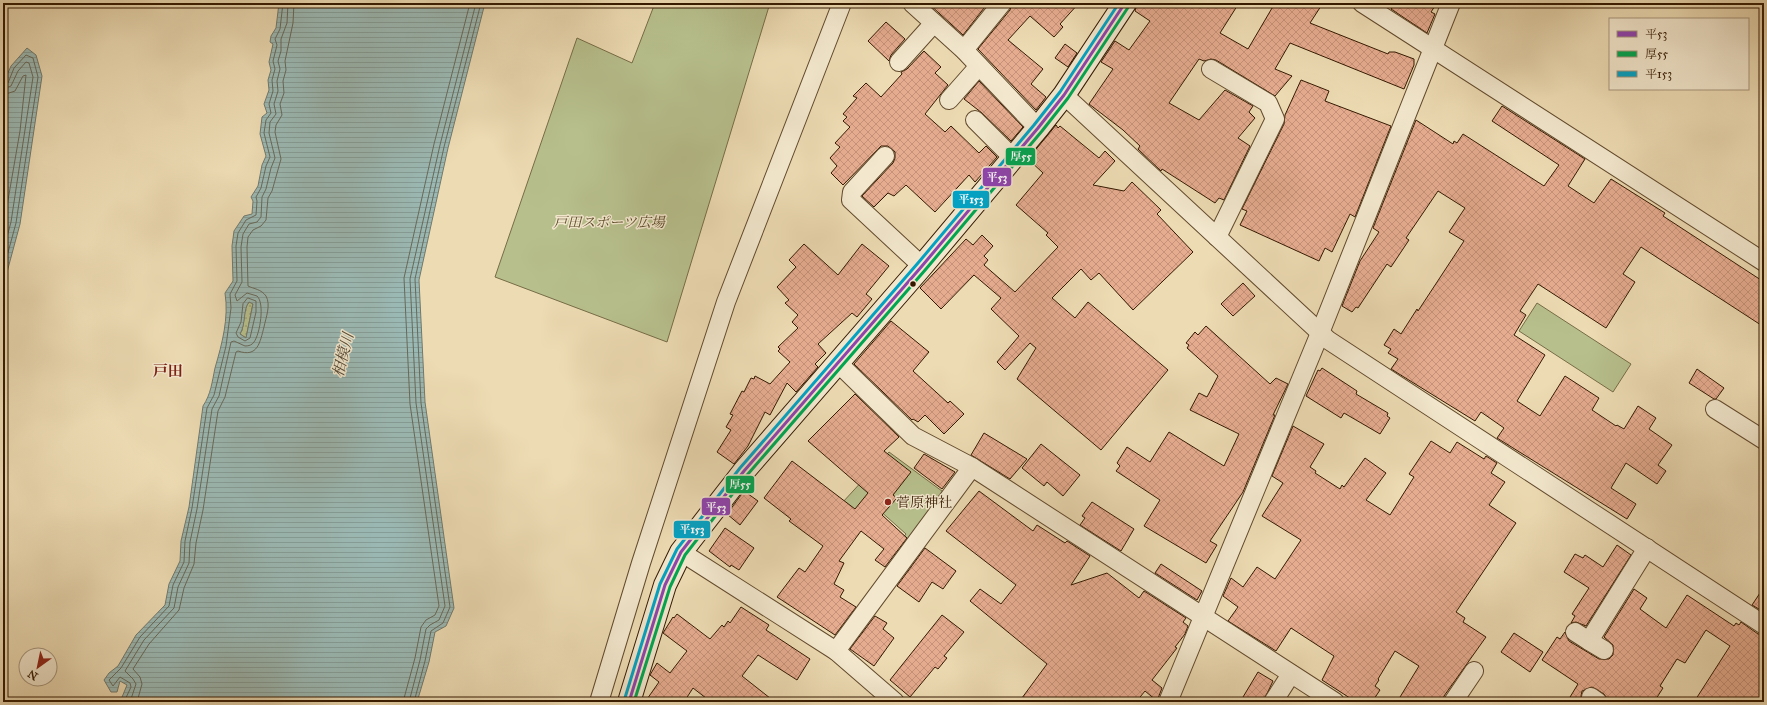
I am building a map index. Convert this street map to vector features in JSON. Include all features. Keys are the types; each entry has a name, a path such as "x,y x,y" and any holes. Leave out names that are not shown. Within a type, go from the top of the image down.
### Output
{"street":[{"path":"599,702 643,555 726,302 842,3"},
{"path":"912,3 964,50 1038,128"},
{"path":"964,50 1002,3"},
{"path":"629,702 665,585 681,552 744,471 922,266 1038,128 1064,95 1125,3"},
{"path":"1362,3 1764,262"},
{"path":"1168,702 1320,333 1451,3"},
{"path":"899,62 934,23"},
{"path":"948,100 979,66"},
{"path":"1211,69 1268,103 1275,119 1217,237"},
{"path":"1064,95 1328,340 1764,625"},
{"path":"975,120 1013,158"},
{"path":"885,156 852,192 851,200 922,266"},
{"path":"838,363 913,436 972,467 1334,702"},
{"path":"1715,409 1764,440"},
{"path":"836,651 972,467"},
{"path":"1589,641 1647,548"},
{"path":"681,552 836,651 895,702"},
{"path":"1273,702 1291,674"},
{"path":"1453,702 1472,683"}],"green space":[{"name":"戸田スポーツ広場","path":"655,3 770,3 667,342 495,277 577,38 632,63"},
{"path":"249,302 253,303 246,338 240,334 243,326 245,309"},
{"path":"1537,303 1631,364 1613,392 1519,331"},
{"path":"889,452 946,494 901,554 895,548 906,534 878,509 865,523 842,503"}],"water":[{"name":"相模川","path":"279,3 485,3 448,148 419,280 425,402 454,608 446,626 435,632 429,662 417,702 133,702 131,700 120,702 127,685 120,681 117,692 111,692 104,680 109,673 118,666 136,635 165,605 169,584 180,561 181,541 189,507 203,406 210,392 222,340 226,312 225,293 233,281 232,246 234,231 244,216 252,214 253,201 251,197 258,186 262,165 266,156 260,134 262,117 267,113 264,104 269,90 268,80 271,70 269,62 273,44 270,42 271,36 276,28","holes":["249,302 253,304 246,338 240,334 247,305"]},
{"path":"27,48 36,55 42,76 20,224 3,287 3,84 11,66"}],"building":[{"path":"928,3 988,3 963,35"},
{"path":"1012,3 1079,3 1060,24 1063,27 1054,37 1030,16 1008,40 1043,69 1031,84 1046,97 1036,110 978,49 1010,10"},
{"path":"1137,3 1239,3 1220,33 1248,49 1275,3 1323,3 1310,23 1388,54 1389,52 1395,52 1414,59 1414,65 1404,89 1290,43 1275,69 1292,76 1275,96 1216,60 1211,59 1204,61 1199,59 1169,103 1199,120 1225,90 1253,106 1249,112 1255,118 1238,138 1250,146 1224,200 1219,198 1215,203 1162,169 1161,171 1138,149 1140,146 1123,130 1089,104 1113,69 1101,62 1115,41 1129,50 1150,21 1135,11"},
{"path":"1395,3 1437,3 1431,12 1435,14 1427,33 1391,9"},
{"path":"886,22 905,39 891,55 889,61 868,41"},
{"path":"1065,44 1077,53 1068,67 1055,58"},
{"path":"924,51 941,67 935,73 948,85 925,114 945,132 951,126 979,153 986,146 997,157 975,182 969,175 935,212 906,185 894,196 888,193 874,207 862,196 893,163 895,152 888,146 881,146 843,185 831,173 837,166 830,158 840,147 835,143 850,127 843,121 847,117 843,114 857,98 853,96 866,83 881,97 902,74 901,72 907,69"},
{"path":"1301,80 1329,91 1325,101 1391,126 1355,217 1350,214 1332,252 1325,248 1319,261 1240,225 1247,211 1242,209 1284,124 1285,115"},
{"path":"979,81 1023,127 1011,141 982,113 964,99"},
{"path":"1502,106 1585,159 1568,186 1594,203 1611,179 1665,213 1663,216 1764,282 1764,327 1641,247 1623,274 1635,282 1606,328 1538,284 1520,311 1526,315 1514,335 1545,355 1517,401 1540,416 1565,376 1599,398 1592,410 1616,426 1617,425 1624,429 1638,406 1656,418 1649,429 1672,445 1658,465 1666,471 1657,484 1626,463 1611,488 1636,504 1627,519 1497,438 1504,428 1481,412 1475,421 1391,369 1398,359 1388,353 1391,349 1384,345 1394,329 1401,334 1464,241 1449,232 1465,208 1438,191 1406,238 1409,240 1391,267 1387,264 1358,308 1356,307 1352,312 1342,306 1360,261 1379,232 1373,228 1416,120 1453,144 1454,141 1457,143 1463,134 1544,186 1559,165 1492,121"},
{"path":"1056,125 1058,128 1060,126 1099,158 1105,151 1115,161 1093,185 1124,191 1132,182 1161,210 1157,214 1193,252 1133,310 1099,273 1091,280 1081,269 1052,298 1075,318 1088,302 1168,370 1101,450 1017,379 1036,348 1030,343 1005,370 997,362 1019,336 991,309 1001,298 974,275 941,309 920,288 966,239 973,245 982,235 993,246 984,256 988,260 984,265 1015,292 1058,247 1046,235 1048,233 1016,205 1043,173 1028,159"},
{"path":"804,244 838,275 862,244 889,266 866,294 872,299 857,317 852,313 818,344 826,353 815,364 818,367 796,392 787,383 770,415 765,412 748,446 734,464 717,452 731,430 726,427 733,415 730,414 742,391 744,392 751,378 754,379 755,376 770,384 790,362 778,351 780,349 778,347 798,328 792,322 798,315 785,303 789,300 777,287 796,267 789,260"},
{"path":"1243,283 1255,296 1233,316 1221,304"},
{"path":"891,321 929,352 913,371 948,403 950,401 964,414 944,434 925,415 918,422 913,419 912,420 854,364"},
{"path":"1206,326 1270,384 1276,378 1288,384 1273,415 1275,415 1243,492 1210,541 1217,545 1206,563 1144,526 1160,500 1116,471 1120,466 1117,463 1127,447 1150,462 1169,432 1224,466 1239,434 1190,410 1199,393 1207,397 1218,376 1187,348 1189,345 1186,343 1195,332 1198,335"},
{"path":"1322,368 1357,391 1356,394 1388,413 1387,416 1390,418 1380,434 1344,413 1341,418 1306,396 1318,370 1320,371"},
{"path":"1697,369 1724,388 1716,399 1689,383"},
{"path":"855,394 899,437 884,451 911,472 893,495 897,498 882,515 907,538 885,567 875,560 884,549 861,531 839,561 844,563 834,584 844,590 840,597 856,607 835,635 777,597 799,568 805,572 823,546 789,521 791,519 764,498 792,461 855,509 868,493 808,441"},
{"path":"1293,426 1324,444 1310,467 1316,471 1315,473 1340,489 1342,485 1344,487 1365,458 1386,473 1366,500 1390,515 1414,477 1409,474 1431,441 1450,453 1457,442 1484,459 1486,456 1497,463 1491,473 1505,482 1489,505 1516,523 1456,612 1465,618 1463,622 1486,637 1444,696 1443,702 1397,702 1419,666 1395,651 1378,679 1379,680 1375,686 1380,690 1372,702 1356,702 1322,680 1334,656 1291,628 1276,651 1228,621 1238,607 1223,596 1231,578 1243,587 1257,567 1275,579 1301,540 1262,516 1283,483 1272,476"},
{"path":"984,433 1027,459 1010,479 971,455"},
{"path":"1041,444 1080,475 1063,496 1047,482 1044,486 1022,468"},
{"path":"924,454 955,472 942,489 914,468"},
{"path":"744,491 758,501 740,525 727,514"},
{"path":"979,491 1033,531 1037,525 1065,543 1067,541 1090,556 1071,585 1107,573 1139,598 1144,591 1186,618 1183,622 1188,626 1185,634 1175,647 1177,648 1152,680 1162,688 1157,701 1145,691 1136,702 1019,702 1047,664 970,601 980,589 1001,604 1016,585 946,531"},
{"path":"1092,502 1134,529 1121,551 1080,525 1085,518 1082,516"},
{"path":"725,528 754,548 739,570 731,565 730,567 709,551"},
{"path":"1617,545 1631,555 1586,626 1576,622 1571,623 1575,616 1572,614 1589,588 1564,572 1575,554 1583,558 1585,555 1603,567"},
{"path":"925,548 956,571 943,589 932,582 919,602 897,586"},
{"path":"1161,564 1202,591 1197,600 1155,573"},
{"path":"1764,587 1764,612 1752,605"},
{"path":"1634,589 1647,598 1640,609 1666,628 1687,595 1734,626 1736,623 1739,625 1741,622 1758,634 1764,635 1764,702 1694,702 1730,646 1706,630 1685,663 1677,659 1660,686 1663,688 1654,702 1608,702 1604,694 1592,687 1582,691 1582,702 1567,702 1578,684 1542,660 1557,637 1560,639 1565,632 1569,641 1599,659 1609,659 1613,655 1613,645 1604,637"},
{"path":"741,607 769,625 766,630 810,659 797,680 758,655 742,676 775,702 711,702 693,688 684,702 645,702 659,682 650,675 657,663 670,673 687,651 663,633 673,617 674,618 677,614 710,639 722,625 724,627 728,621 730,623"},
{"path":"942,615 964,632 944,656 947,658 938,669 935,667 910,697 890,680"},
{"path":"875,616 887,623 883,629 894,638 874,666 850,649"},
{"path":"1514,633 1543,652 1530,672 1501,652"},
{"path":"1258,672 1273,681 1263,702 1240,702"}],"transit line":[{"name":"平153","path":"624,701 660,584 677,549 740,468 918,263 1034,125 1060,92 1119,3"},
{"name":"平53","path":"629,702 665,585 681,552 744,471 922,266 1038,128 1064,95 1125,3"},
{"name":"厚55","path":"634,702 670,587 685,555 748,474 926,269 1042,131 1068,98 1129,6"}],"place":[{"name":"菅原神社","path":"888,502"}],"district":[{"name":"戸田","path":"168,371"}]}
